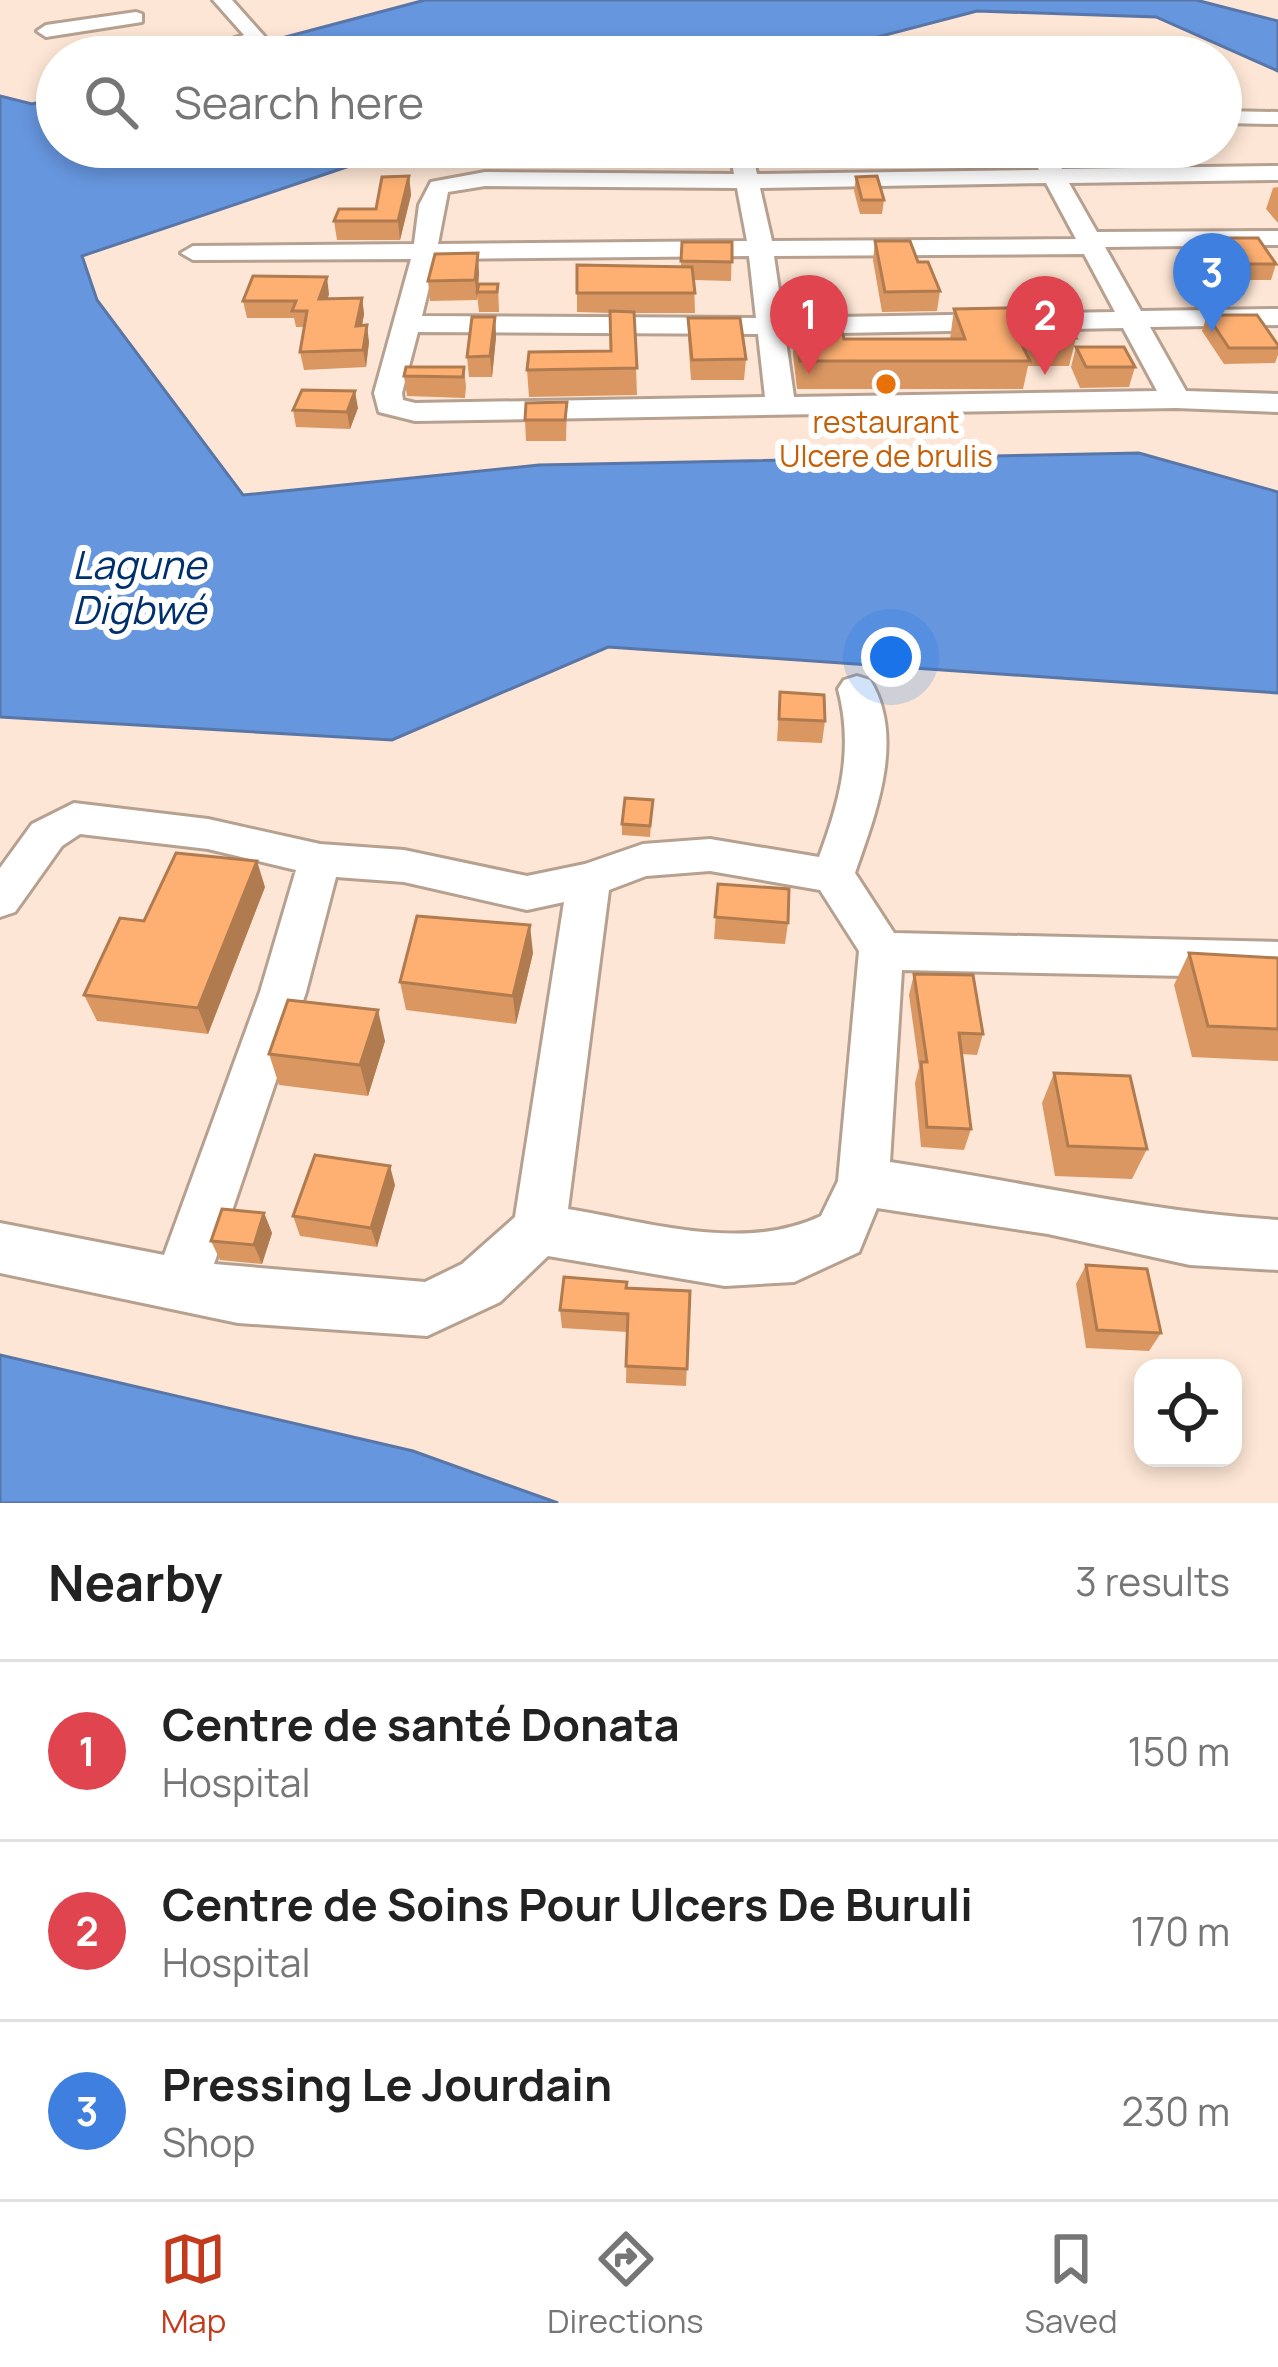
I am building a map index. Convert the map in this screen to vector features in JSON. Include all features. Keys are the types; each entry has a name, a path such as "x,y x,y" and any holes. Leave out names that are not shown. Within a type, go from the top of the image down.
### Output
{"street":[{"path":"121,0 150,36"},
{"path":"234,3 255,36"},
{"path":"48,36 41,23 136,18"},
{"path":"1242,117 1278,118"},
{"path":"743,168 761,249 781,406"},
{"path":"1050,168 1176,399"},
{"path":"1278,173 745,181 484,179 439,188 431,205 425,252 388,393 389,406 415,412 1176,399 1278,404"},
{"path":"193,253 761,249 1278,238"},
{"path":"406,324 770,326 1278,317"},
{"path":"833,876 857,809 869,747 866,714 856,689"},
{"path":"0,900 47,835 74,818 208,834 320,860 404,866 527,893 589,880 643,860 710,855 833,876 862,914 881,951 863,1182 840,1234 794,1256 724,1260 539,1229"},
{"path":"180,1284 283,992 320,860"},
{"path":"0,1248 238,1296 427,1309 482,1283 539,1229 589,880"},
{"path":"881,951 1278,960"},
{"path":"863,1182 1048,1210 1190,1240 1278,1245"}],"water":[{"path":"425,0 1196,0 1278,21 1278,71 1242,55 1242,36 1199,36 1156,17 977,11 881,36 289,36"},
{"name":"Lagune Digbwé","path":"0,96 36,103 36,168 344,168 82,256 97,300 243,495 539,465 1139,453 1278,492 1278,693 608,647 392,740 0,717"},
{"path":"0,1355 413,1451 558,1503 0,1503"}],"building":[{"path":"409,176 398,221 334,221 339,209 376,209 382,177"},
{"path":"877,176 884,200 862,200 856,177"},
{"path":"1210,238 1258,238 1276,264 1229,264"},
{"path":"875,241 910,241 918,262 928,262 940,291 885,292"},
{"path":"682,242 732,242 732,262 681,261"},
{"path":"478,253 475,280 428,281 435,254"},
{"path":"577,265 692,267 695,293 577,293"},
{"path":"253,276 327,277 319,299 362,298 356,326 367,325 363,350 300,352 307,311 292,311 296,301 243,301"},
{"path":"479,284 498,284 497,292 477,292"},
{"path":"1059,307 1076,338 1019,339 1030,361 800,361 795,328 841,327 844,339 965,339 954,309"},
{"path":"610,311 634,312 637,368 527,370 529,352 611,351"},
{"path":"1207,315 1257,315 1278,348 1229,348"},
{"path":"472,317 495,317 490,356 467,357"},
{"path":"688,318 740,318 746,359 692,360"},
{"path":"1076,347 1124,347 1135,367 1086,367"},
{"path":"406,367 464,367 463,377 404,376"},
{"path":"302,390 355,391 347,412 293,410"},
{"path":"567,402 565,420 525,420 526,403"},
{"path":"780,692 824,695 825,721 779,719"},
{"path":"625,798 653,800 650,826 622,824"},
{"path":"176,853 257,861 198,1008 84,995 120,918 144,921"},
{"path":"718,884 789,889 788,923 715,917"},
{"path":"417,916 530,925 513,996 400,982"},
{"path":"1189,953 1278,958 1278,1029 1208,1026"},
{"path":"914,974 973,975 983,1034 959,1033 971,1129 927,1127 921,1062 927,1062"},
{"path":"288,1000 378,1010 360,1065 269,1054"},
{"path":"1054,1073 1130,1076 1147,1149 1068,1146"},
{"path":"315,1155 390,1166 371,1228 293,1216"},
{"path":"222,1209 264,1213 254,1245 211,1241"},
{"path":"1086,1265 1147,1269 1161,1333 1097,1330"},
{"path":"564,1277 627,1282 626,1288 690,1291 687,1369 626,1366 628,1314 560,1310"}],"place":[{"name":"Pressing Le Jourdain","path":"1212,332"},
{"name":"Centre de santé Donata","path":"809,374"},
{"name":"Centre de Soins Pour Ulcers De Buruli","path":"1045,375"},
{"name":"restaurant Ulcere de brulis","path":"886,384"}]}
